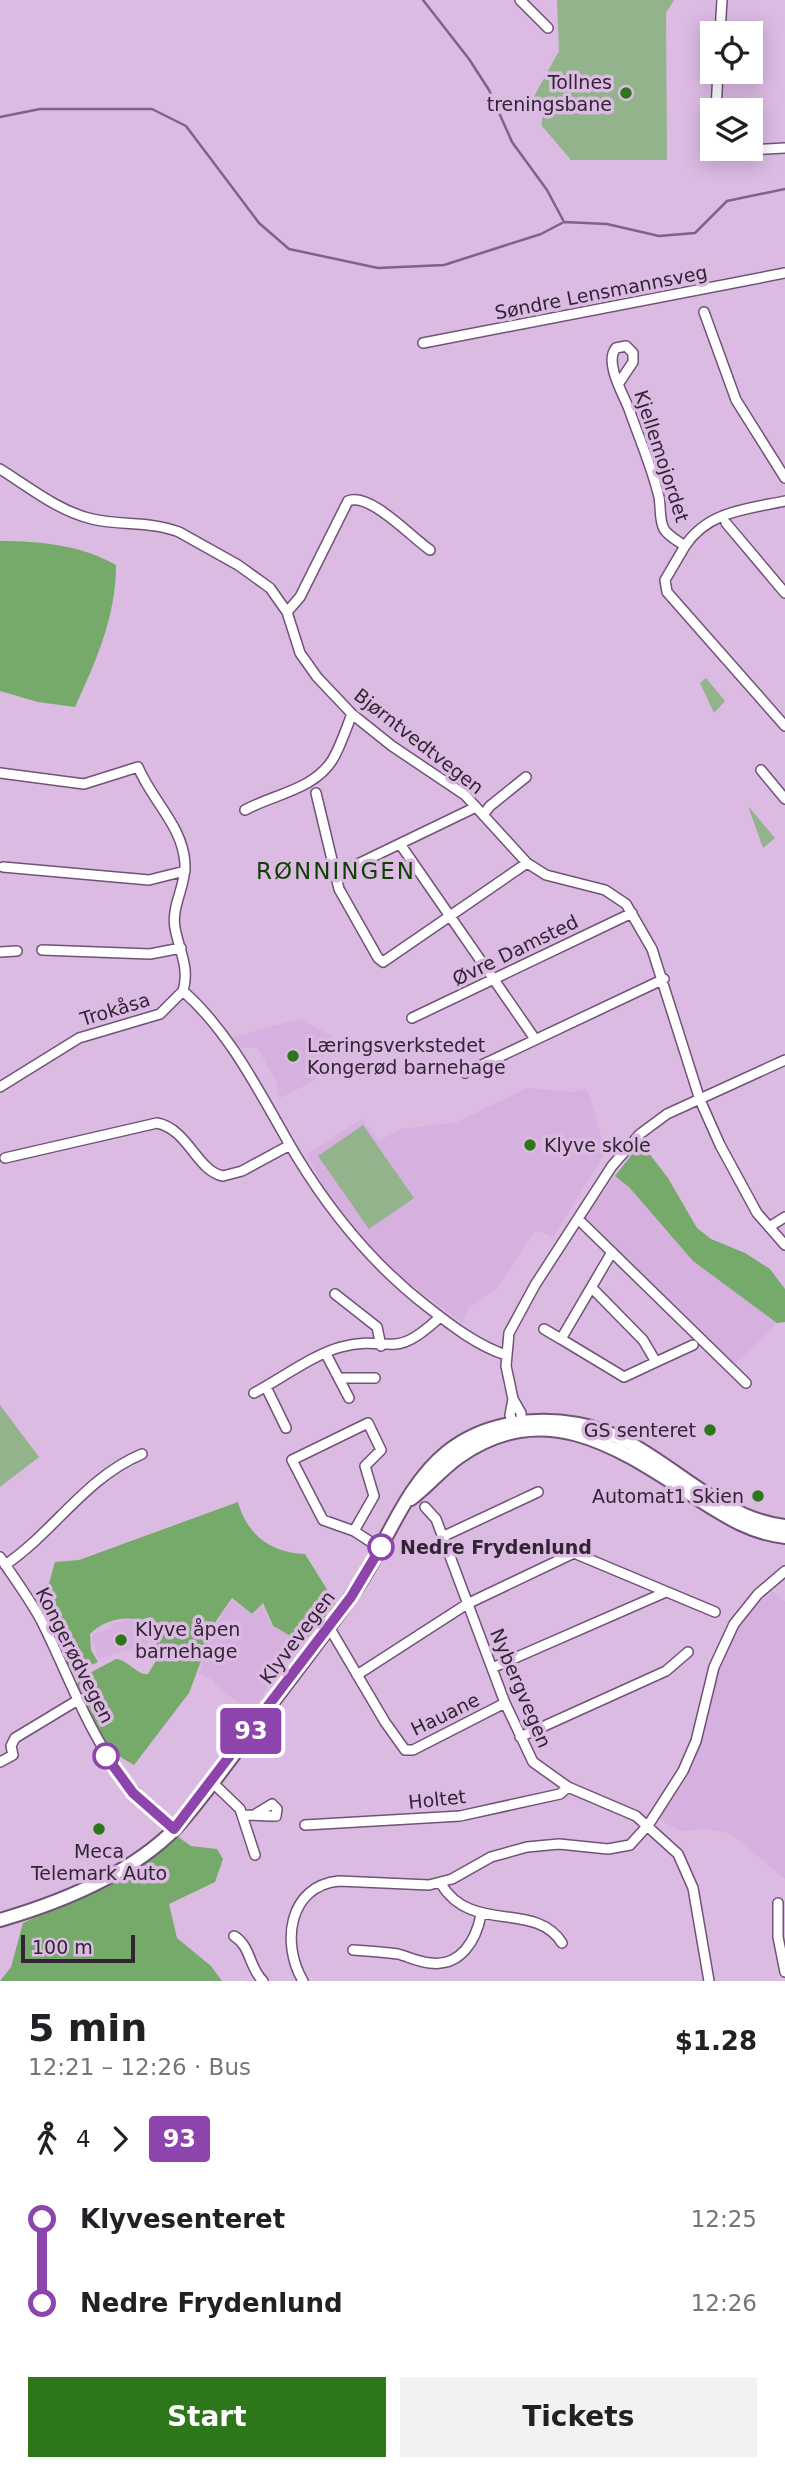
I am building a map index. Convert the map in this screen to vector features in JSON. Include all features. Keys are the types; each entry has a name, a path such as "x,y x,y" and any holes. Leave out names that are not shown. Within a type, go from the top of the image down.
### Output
{"main road":[{"name":"Klyvevegen","path":"0,1920 93,1885 154,1849 174,1829 212,1783 329,1626 380,1548 415,1487 448,1451 480,1433 517,1426 577,1424 612,1434 743,1514 785,1526"},
{"name":"Klyvevegen","path":"517,1426 608,1444 740,1525 785,1537"}],"street":[{"path":"520,0 548,28"},
{"path":"721,21 722,0"},
{"path":"763,150 785,148"},
{"name":"Søndre Lensmannsveg","path":"423,343 785,273"},
{"path":"704,312 736,400 785,478"},
{"name":"Kjellemojordet","path":"619,383 656,486 663,528 685,546 711,519 785,501"},
{"name":"Bjørntvedtvegen","path":"0,469 66,510 89,519 165,527 179,532 261,581 277,595 287,612 307,664 352,714 392,746 457,788 527,863 546,875 605,890 620,898 632,913 664,979 700,1100 741,1186 785,1245"},
{"path":"287,612 300,597 348,501 358,498 374,505 430,550"},
{"path":"726,523 785,593"},
{"path":"685,546 665,580 667,592 785,726"},
{"path":"245,810 299,787 327,767 352,714"},
{"path":"0,773 84,784 138,768 174,826 183,853 185,871 174,913 186,972 183,991 217,1026 290,1145 351,1236 398,1284 440,1317 491,1350 506,1355"},
{"path":"761,770 785,799"},
{"path":"483,815 490,806 526,777"},
{"path":"316,793 335,875 343,897 378,958 383,961 450,918 527,863"},
{"path":"335,875 476,807"},
{"path":"400,845 535,1039"},
{"path":"3,867 149,880 185,871"},
{"name":"Øvre Damsted","path":"412,1018 632,913"},
{"path":"42,950 150,954 181,948"},
{"path":"0,952 18,951"},
{"path":"465,1073 664,979"},
{"name":"Trokåsa","path":"0,1087 79,1038 160,1014 183,991"},
{"path":"517,1426 518,1404 513,1399 506,1355 515,1320 612,1166 640,1133 667,1114 785,1060"},
{"path":"5,1158 150,1123 163,1124 176,1130 210,1170 223,1176 242,1171 290,1145"},
{"path":"769,1227 785,1217"},
{"path":"578,1219 746,1382"},
{"path":"561,1339 612,1252"},
{"path":"592,1288 643,1340 656,1362"},
{"path":"335,1294 377,1327 382,1346"},
{"path":"254,1393 342,1347 403,1345 414,1340 440,1317"},
{"path":"544,1329 624,1377 693,1345"},
{"path":"326,1354 349,1398"},
{"path":"339,1378 375,1378"},
{"path":"266,1387 286,1428"},
{"path":"354,1531 374,1496 365,1466 381,1450 368,1423 292,1460 323,1520 354,1531 380,1548"},
{"path":"3,1561 32,1543 93,1482 116,1466 142,1454"},
{"path":"442,1537 538,1492"},
{"name":"Nybergvegen","path":"425,1507 436,1519 505,1703 533,1762 568,1787 649,1824 678,1854 690,1875 709,1981"},
{"path":"357,1675 467,1604 574,1553 715,1612"},
{"name":"Kongerødvegen","path":"3,1561 40,1618 106,1756 124,1783 174,1829"},
{"path":"303,1981 293,1961 290,1936 295,1912 311,1889 339,1881 441,1884 491,1857 527,1847 559,1844 621,1848 638,1837 649,1824 691,1755 722,1647 747,1607 783,1572 785,1562"},
{"path":"492,1668 666,1592"},
{"name":"Hauane","path":"329,1626 405,1750 413,1750 505,1703"},
{"path":"520,1737 666,1671 688,1652"},
{"path":"0,1762 13,1755 11,1746 15,1738 78,1700"},
{"path":"212,1783 229,1797 243,1815 254,1855"},
{"name":"Holtet","path":"305,1825 460,1816 560,1794 568,1787"},
{"path":"243,1815 254,1815"},
{"path":"441,1884 457,1904 481,1915 536,1922 548,1927 562,1943"},
{"path":"778,1903 778,1937 785,1972"},
{"path":"353,1950 397,1954 431,1963 451,1961 473,1940 481,1915"},
{"path":"234,1936 246,1947 263,1981"}],"shaded area":[{"name":"Læringsverkstedet Kongerød barnehage","path":"299,1019 332,1036 314,1081 280,1098 276,1092 277,1082 257,1048 236,1048 230,1038"},
{"path":"528,1088 572,1092 583,1089 589,1093 606,1152 553,1237 535,1230 497,1288 468,1308 463,1323 378,1260 330,1199 307,1154 362,1119 379,1141 400,1129 457,1122"},
{"path":"615,1176 629,1187 693,1261 777,1323 730,1369 583,1220"},
{"path":"773,1591 785,1602 785,1879 731,1834 710,1829 680,1831 659,1819 688,1776 695,1759 719,1664 733,1635 749,1612"},
{"path":"232,1600 252,1615 262,1604 272,1627 298,1639 251,1713 217,1686 211,1676 206,1678 199,1672 217,1622"},
{"name":"Klyve åpen barnehage","path":"129,1620 141,1624 150,1636 147,1644 98,1659 92,1635 110,1629 114,1623"}],"green space":[{"path":"557,0 674,0 666,13 667,160 571,160 542,126 542,108 531,102 559,51"},
{"path":"0,541 60,546 89,553 116,565 109,621 75,707 38,702 0,691"},
{"path":"706,678 725,701 714,713 700,683"},
{"path":"748,806 775,838 763,848"},
{"path":"363,1125 414,1198 369,1229 318,1156"},
{"path":"641,1143 668,1178 697,1228 711,1239 745,1253 770,1269 785,1289 785,1322 777,1323 693,1261 629,1187 615,1176"},
{"path":"0,1405 39,1457 0,1487"},
{"path":"238,1502 247,1524 262,1540 281,1550 305,1554 336,1604 303,1643 273,1626 263,1603 252,1614 232,1598 216,1621 189,1693 134,1765 107,1749 75,1686 84,1676 116,1659 148,1674 157,1659 156,1631 141,1621 132,1619 114,1620 105,1624 90,1634 91,1650 98,1662 75,1673 70,1672 42,1608 55,1562 79,1560"},
{"path":"177,1836 191,1846 217,1849 223,1859 215,1882 169,1904 177,1938 211,1966 222,1981 0,1981 11,1967 23,1923 137,1868"}],"waterway":[{"path":"423,0 469,59 489,90 512,142 547,190 563,220"},
{"path":"0,117 40,109 152,109 186,126 259,223 289,249 378,268 444,265 541,234 564,222 607,224 659,236 695,233 727,201 785,189"}],"bus line":[{"name":"93","path":"106,1756 133,1793 174,1829 212,1783 351,1597 381,1547"}],"place":[{"name":"Tollnes treningsbane","path":"626,93"},
{"name":"Læringsverkstedet Kongerød barnehage","path":"293,1056"},
{"name":"Klyve skole","path":"530,1145"},
{"name":"GS senteret","path":"710,1430"},
{"name":"Automat1 Skien","path":"758,1496"},
{"name":"Nedre Frydenlund","path":"381,1547"},
{"name":"Klyve åpen barnehage","path":"121,1640"},
{"name":"Meca Telemark Auto","path":"99,1829"}],"district":[{"name":"RØNNINGEN","path":"336,871"}]}
